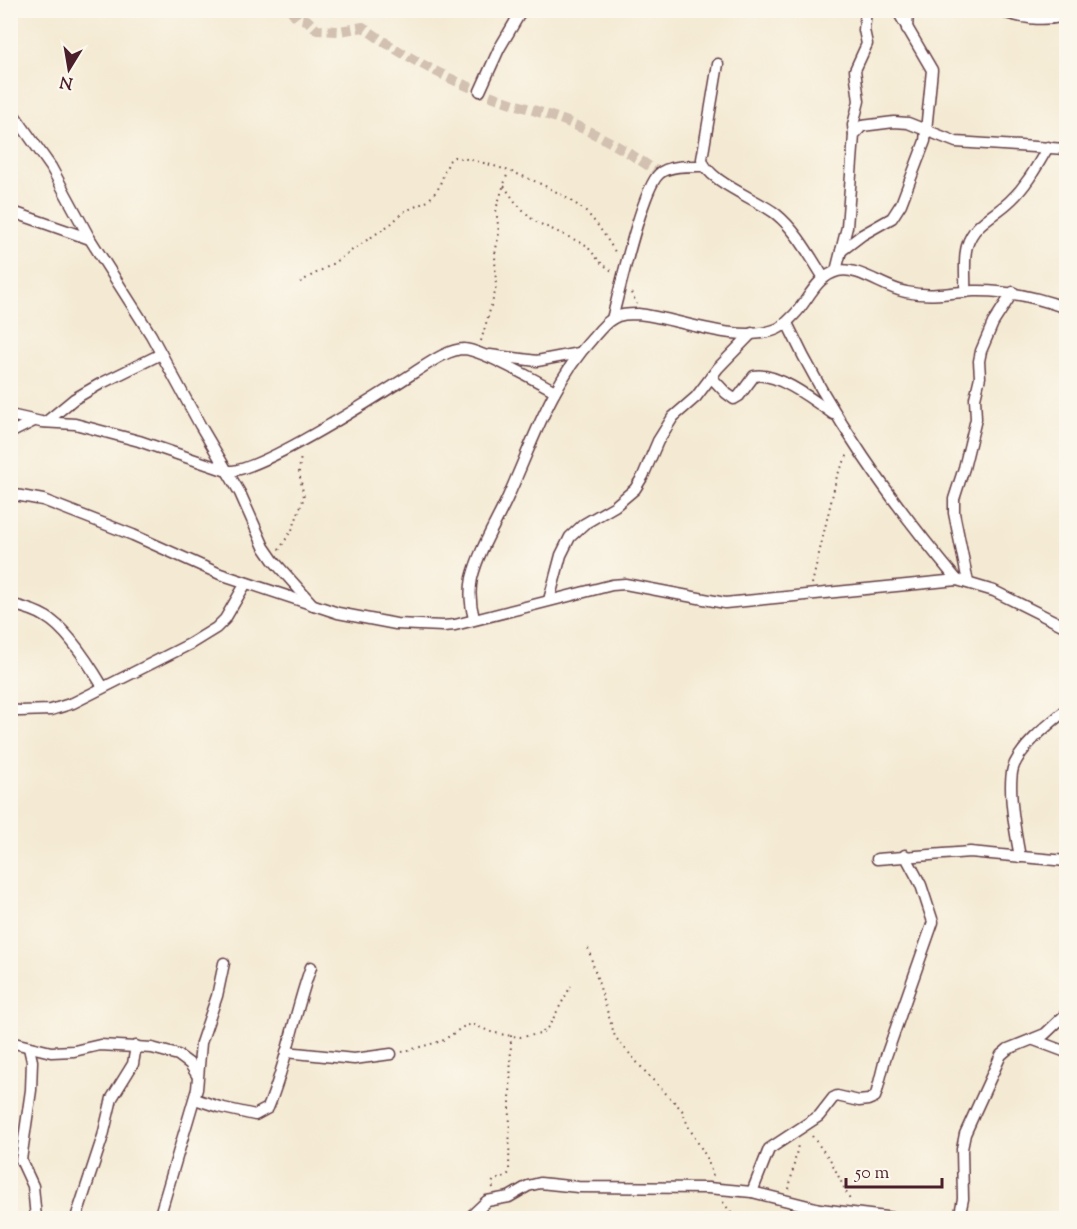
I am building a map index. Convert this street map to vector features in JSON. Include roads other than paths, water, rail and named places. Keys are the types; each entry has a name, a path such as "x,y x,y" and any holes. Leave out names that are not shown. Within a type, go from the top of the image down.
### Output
{"street":[{"path":"480,91 499,49 522,10"},
{"path":"836,271 847,227 853,125 858,105 855,70 867,44 864,30 866,10"},
{"path":"841,251 862,235 892,218 896,213 921,152 927,131 932,70 897,10"},
{"path":"907,29 908,10"},
{"path":"996,10 1023,19 1041,20 1066,16"},
{"path":"718,64 702,159 704,166 729,186 777,215 824,278"},
{"path":"10,108 51,167 90,239 161,354 227,471 273,560 313,605"},
{"path":"854,135 862,126 894,122 908,123 956,142 1066,149"},
{"path":"965,292 966,251 973,234 985,219 1011,201 1023,187 1048,147"},
{"path":"612,319 641,214 653,180 663,171 704,166"},
{"path":"10,211 90,239"},
{"path":"474,618 470,591 475,568 555,391 579,353 612,319 629,314 650,315 717,331 769,332 787,323 824,278 836,271 852,270 889,288 908,293 935,296 965,292 1013,292 1036,297 1066,308"},
{"path":"963,581 954,499 976,419 975,398 980,377 981,351 993,323 1013,292"},
{"path":"787,323 835,416 912,526 963,581"},
{"path":"549,600 561,555 570,537 584,524 615,506 635,489 643,477 658,441 673,417 696,397 711,377 752,333"},
{"path":"10,414 40,421 69,422 139,441 235,472 305,438 433,361 461,349 537,361 579,353"},
{"path":"478,353 555,391"},
{"path":"10,433 40,421 92,389 161,354"},
{"path":"711,377 731,398 735,399 754,376 763,375 800,392 835,416"},
{"path":"10,494 43,500 83,514 220,574 246,583 338,613 396,624 443,627 612,585 625,584 725,603 963,581 994,591 1066,627"},
{"path":"10,710 51,710 73,703 190,644 216,628 231,613 246,583"},
{"path":"10,604 33,610 52,621 62,630 91,667 103,687"},
{"path":"1020,857 1013,808 1014,765 1034,740 1066,710"},
{"path":"877,859 905,855 970,852 1066,861"},
{"path":"752,1192 769,1149 819,1116 833,1098 843,1097 859,1101 875,1096 885,1059 933,922 921,885 905,855"},
{"path":"159,1218 195,1099 201,1043 217,996 224,963"},
{"path":"195,1099 255,1115 268,1108 286,1052 300,996 311,967"},
{"path":"959,1218 963,1199 962,1149 965,1134 1001,1055 1008,1049 1045,1034 1066,1014"},
{"path":"1034,1040 1066,1052"},
{"path":"10,1042 28,1048 65,1052 100,1045 152,1048 178,1055 190,1064 199,1078"},
{"path":"76,1218 95,1164 113,1094 133,1064 136,1046"},
{"path":"28,1048 32,1061 31,1090 21,1160 33,1186 36,1218"},
{"path":"286,1052 354,1059 391,1054"},
{"path":"469,1218 485,1203 509,1197 528,1186 540,1183 578,1188 717,1189 752,1192 820,1209 894,1218"}],"tunnel":[{"path":"291,10 297,18 307,20 317,30 340,31 363,27 394,48 444,76 590,132 659,173"}]}
